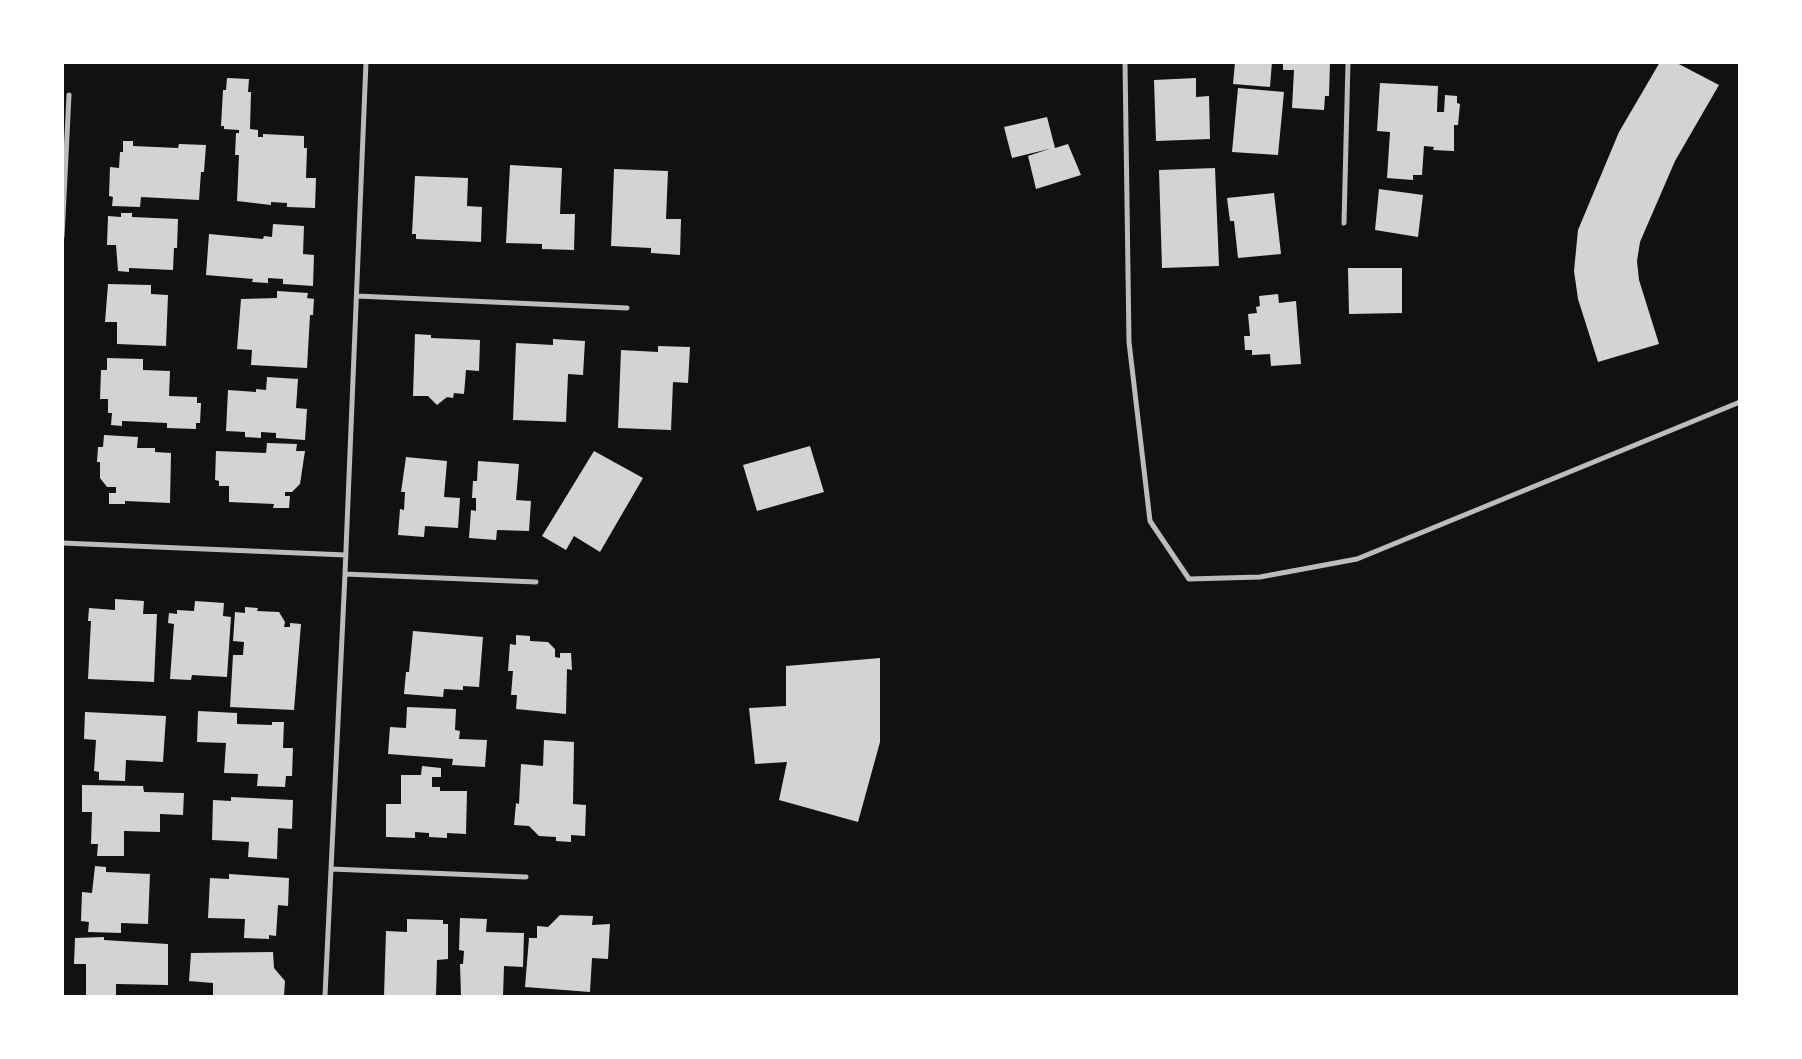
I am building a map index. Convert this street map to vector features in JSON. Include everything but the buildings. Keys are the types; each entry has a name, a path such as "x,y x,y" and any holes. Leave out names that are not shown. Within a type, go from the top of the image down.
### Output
{"street":[{"path":"325,996 346,574 366,62"},
{"path":"1125,62 1129,342 1150,521 1189,579 1260,577 1357,559 1740,402"},
{"path":"1344,223 1348,62"},
{"path":"62,237 69,95"},
{"path":"357,296 627,308"},
{"path":"62,543 346,555"},
{"path":"346,574 536,582"},
{"path":"331,869 526,876"}]}
